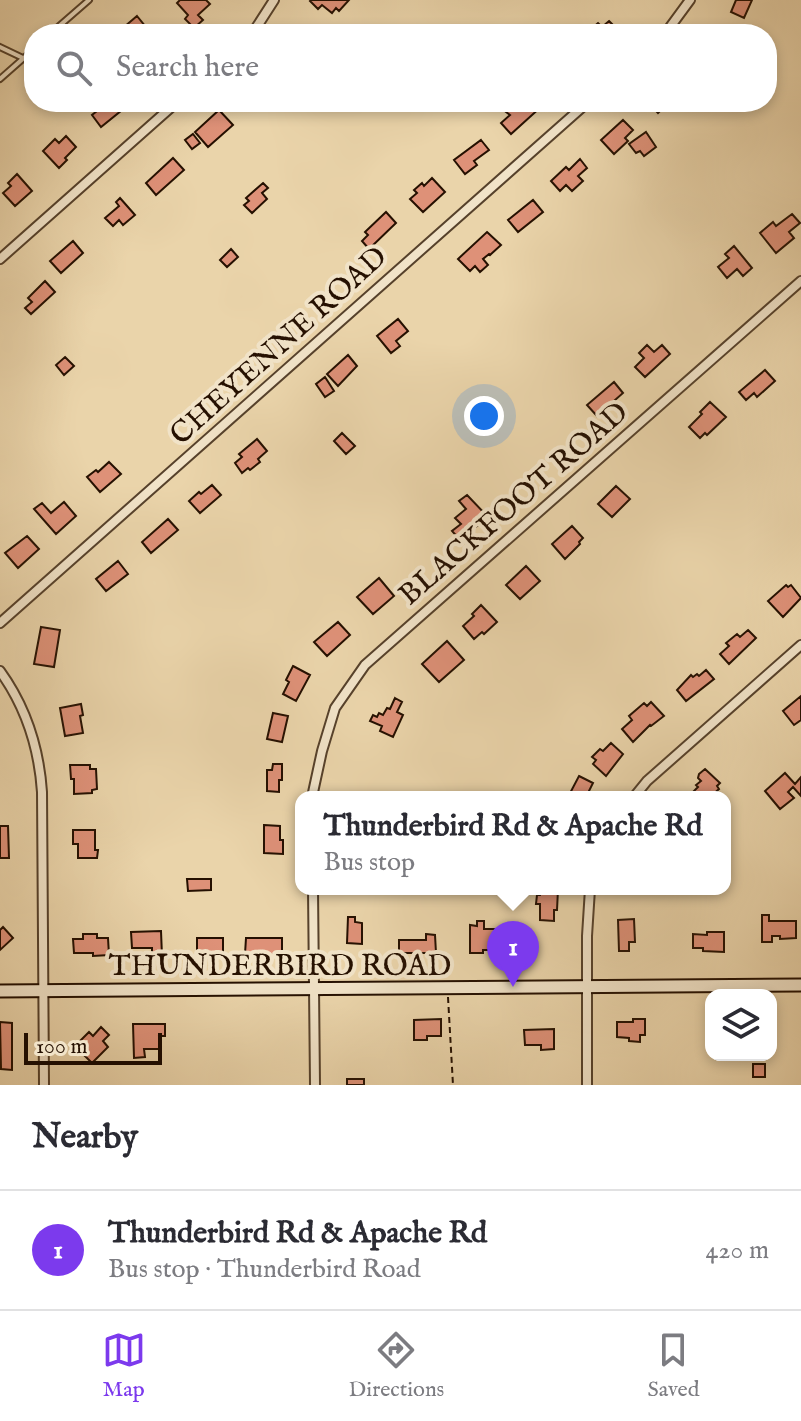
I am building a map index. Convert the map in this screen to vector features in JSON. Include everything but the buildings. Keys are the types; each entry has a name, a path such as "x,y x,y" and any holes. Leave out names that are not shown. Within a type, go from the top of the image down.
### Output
{"main road":[{"name":"THUNDERBIRD ROAD","path":"0,991 801,985"}],"street":[{"path":"259,24 274,0"},
{"path":"672,24 690,0"},
{"path":"0,259 166,112"},
{"name":"CHEYENNE ROAD","path":"0,623 577,112"},
{"name":"BLACKFOOT ROAD","path":"313,791 335,708 365,665 801,281"},
{"path":"639,791 801,645"},
{"path":"0,671 23,711 34,738 40,767 44,1085"},
{"path":"313,895 315,1085"},
{"path":"587,1085 589,895"}],"lane":[{"path":"61,24 89,0"},
{"path":"0,47 23,58 0,79"}],"path":[{"path":"447,988 453,1085"}],"place":[{"name":"Thunderbird Rd & Apache Rd","path":"513,987"}]}
